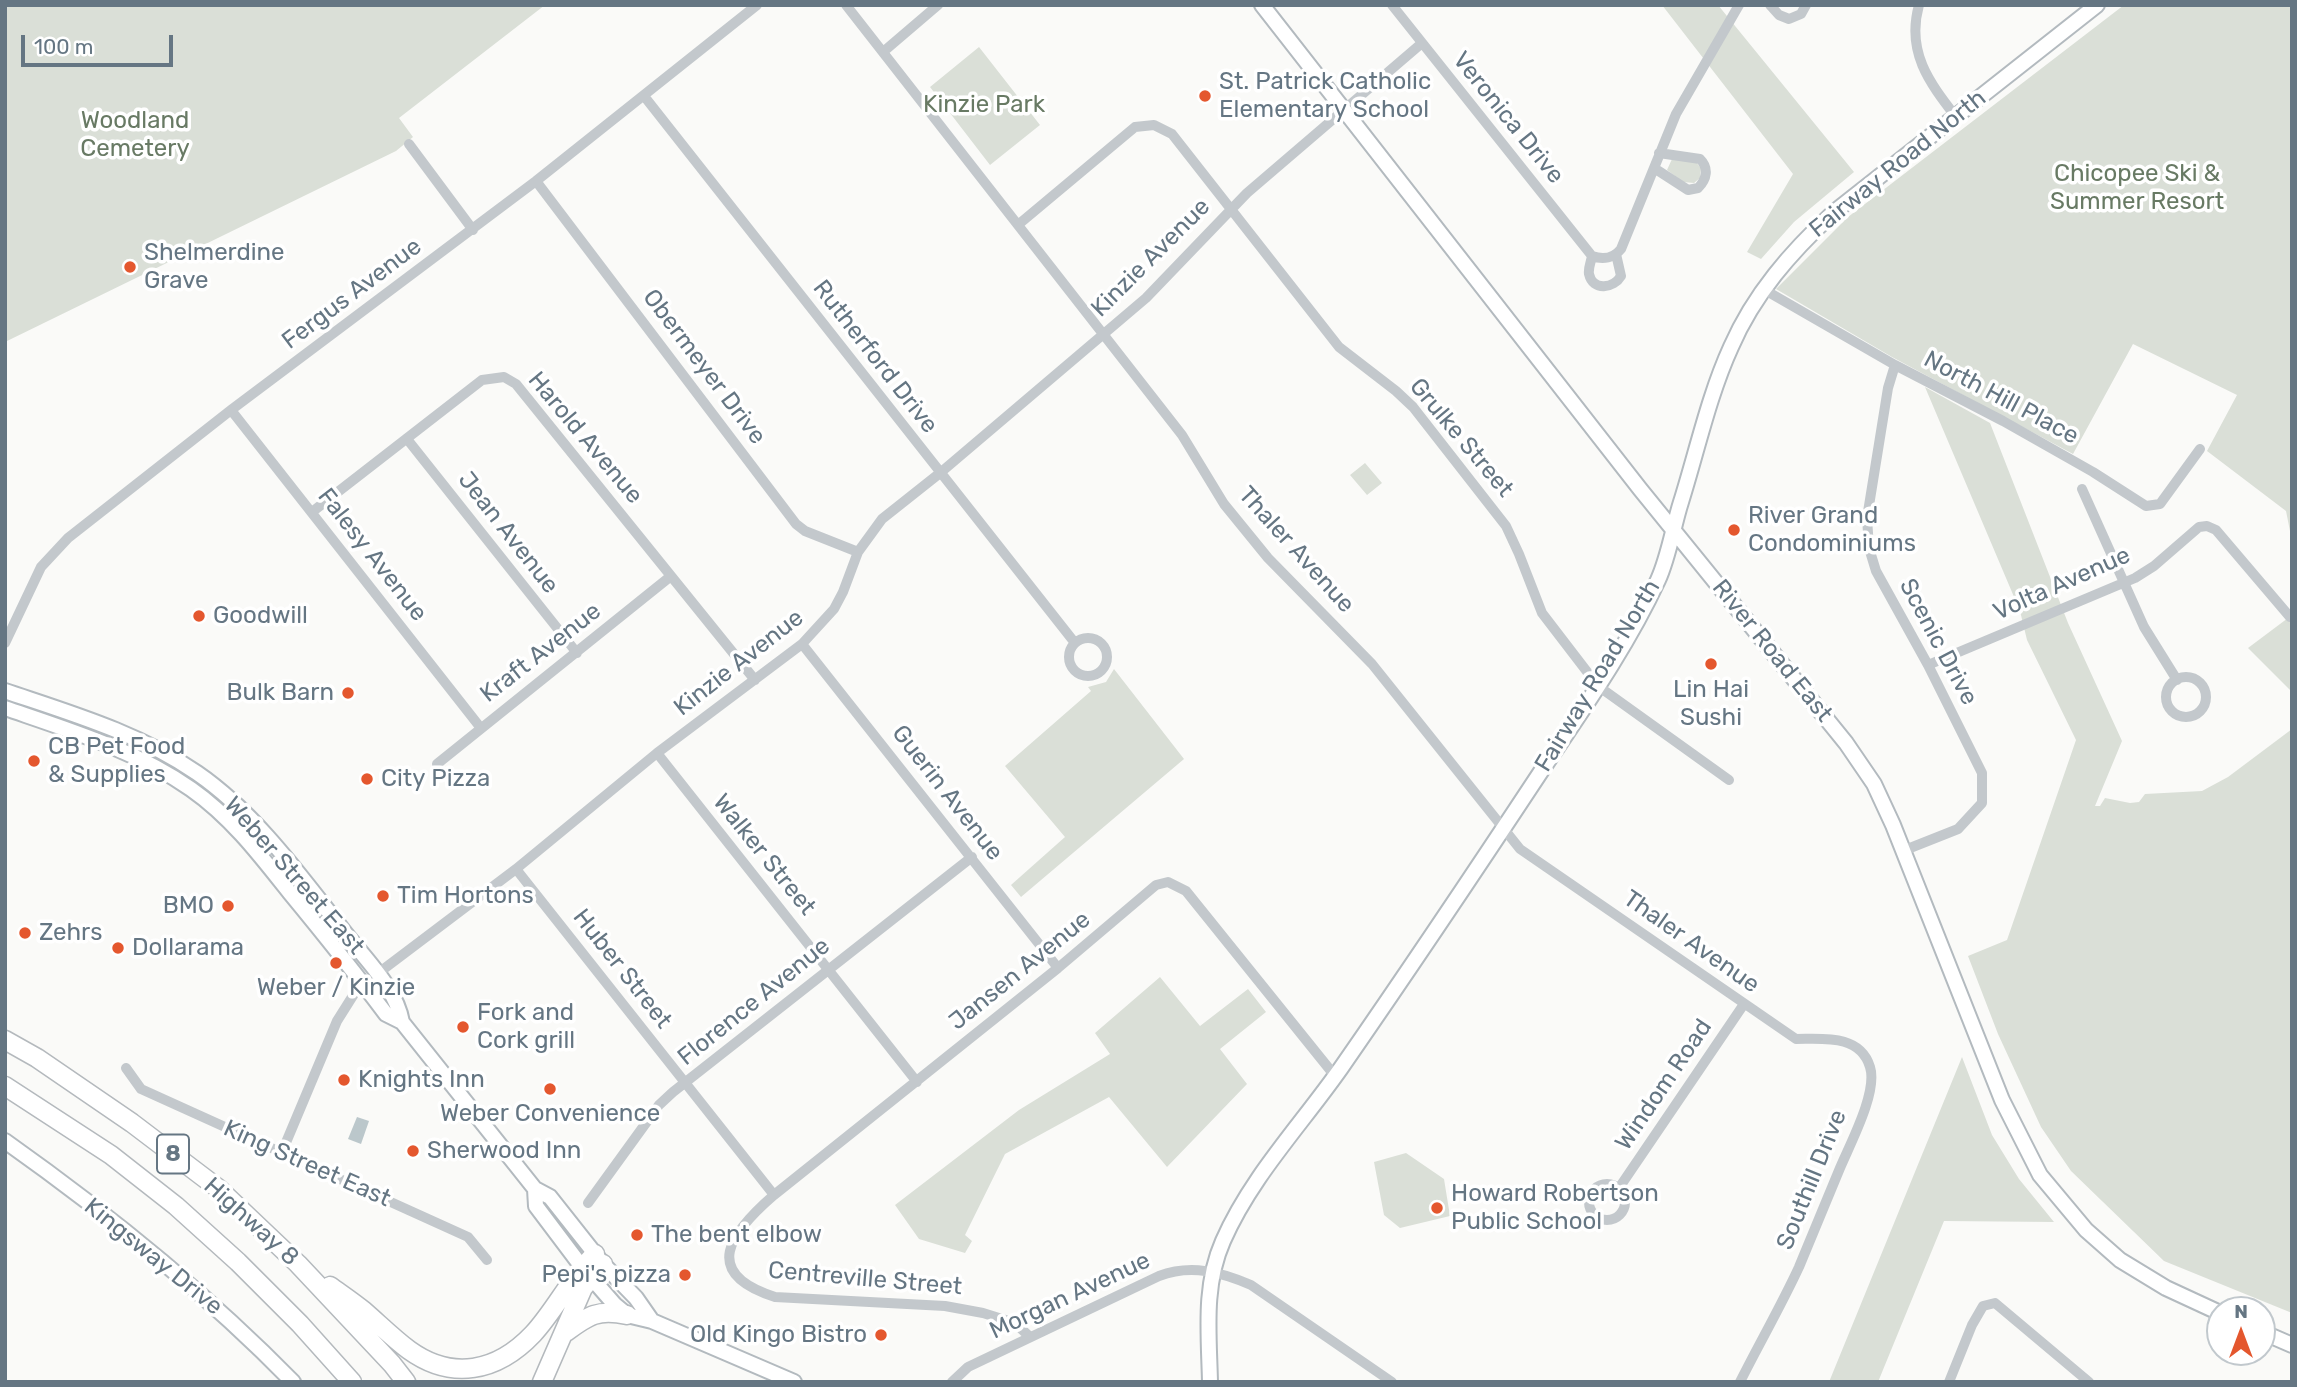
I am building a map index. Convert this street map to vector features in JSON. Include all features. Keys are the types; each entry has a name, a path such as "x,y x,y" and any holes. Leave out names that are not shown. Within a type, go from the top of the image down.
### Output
{"highway":[{"name":"Highway 8","path":"5,1041 37,1058 132,1123 219,1189 298,1264 392,1364 405,1382"},
{"name":"Highway 8","path":"5,1086 111,1155 176,1206 238,1262 300,1324 352,1382"},
{"path":"298,1264 361,1308 407,1349 449,1368 464,1369 483,1367 516,1350 599,1259"},
{"path":"542,1382 583,1288 586,1273"},
{"path":"563,1334 584,1318 598,1313 610,1311 627,1315"}],"main road":[{"name":"River Road East","path":"1262,5 1673,529 1846,743 1874,784 1905,850 1934,931 2002,1100 2040,1175 2086,1230 2120,1260 2166,1288 2206,1307"},
{"name":"Fairway Road North","path":"1210,1382 1208,1319 1213,1272 1222,1242 1245,1196 1335,1076 1440,925 1598,686 1660,576 1731,347 1763,289 1807,237 1833,213 2097,5"},
{"name":"Weber Street East","path":"5,691 119,732 169,755 228,797 263,833 377,975 399,1004 402,1022"},
{"name":"Weber Street East","path":"5,708 86,736 135,757 166,772 206,800 250,842 386,1014 402,1022 535,1189 550,1197 599,1259"},
{"name":"Kingsway Drive","path":"5,1141 186,1279 241,1329 293,1382"},
{"path":"535,1189 536,1206 586,1273 627,1315 652,1321 794,1382"},
{"path":"599,1259 636,1298 652,1321"}],"street":[{"name":"Fergus Avenue","path":"5,643 41,567 68,538 231,410 536,181 757,5"},
{"name":"Thaler Avenue","path":"846,5 1182,435 1224,504 1268,558 1372,664 1520,849 1796,1040"},
{"path":"883,52 938,5"},
{"name":"Veronica Drive","path":"1392,5 1592,256 1590,278 1597,285 1608,287 1617,283 1621,276 1616,254 1621,249 1676,114 1739,5"},
{"path":"1770,5 1782,17 1789,19 1798,17 1806,5"},
{"path":"1919,5 1915,30 1924,72 1956,117"},
{"name":"Kinzie Avenue","path":"282,1152 337,1021 348,1002 363,986 516,869 657,753 802,644 834,609 858,552 882,519 1104,335 1169,277 1230,210 1281,163 1422,43"},
{"name":"Rutherford Drive","path":"644,96 1075,643"},
{"name":"Grulke Street","path":"1019,224 1126,132 1144,125 1164,128 1172,134 1339,347 1413,407 1506,526 1542,614 1598,686 1729,780"},
{"path":"409,144 473,229"},
{"path":"1654,168 1686,189 1696,189 1704,181 1706,168 1700,159 1659,153"},
{"name":"Obermeyer Drive","path":"536,181 796,524 805,531 858,552"},
{"path":"1592,256 1604,258 1616,254"},
{"name":"North Hill Place","path":"1763,289 1895,365 2014,427 2146,506 2160,504 2200,449"},
{"name":"Scenic Drive","path":"1895,365 1888,388 1867,518 1869,548 1876,571 1928,665 1982,773 1982,803 1958,829 1905,850"},
{"name":"Harold Avenue","path":"312,512 482,380 504,377 516,384 556,431 755,680"},
{"name":"Falesy Avenue","path":"231,410 480,727"},
{"name":"Jean Avenue","path":"407,439 577,653"},
{"path":"2082,489 2144,627 2177,680"},
{"name":"Volta Avenue","path":"1928,665 2124,582 2154,566 2199,527 2207,526 2216,530 2290,617"},
{"name":"Kraft Avenue","path":"437,764 671,576"},
{"name":"Guerin Avenue","path":"802,644 1058,968"},
{"path":"2177,680 2196,680 2205,690 2204,706 2194,715 2180,716 2170,707 2167,694 2177,680"},
{"name":"Walker Street","path":"657,753 917,1082"},
{"name":"Florence Avenue","path":"589,1203 659,1105 972,857"},
{"name":"Huber Street","path":"516,869 774,1195"},
{"name":"Jansen Avenue","path":"735,1276 730,1265 730,1246 755,1211 1058,968 1156,885 1168,881 1186,891 1335,1076"},
{"name":"Windom Road","path":"1619,1188 1744,1004"},
{"name":"Southill Drive","path":"1740,1382 1798,1269 1856,1129 1871,1085 1870,1065 1856,1047 1833,1039 1796,1040"},
{"name":"King Street East","path":"126,1068 141,1089 468,1237 487,1260"},
{"name":"Morgan Avenue","path":"952,1382 968,1367 1167,1273 1187,1269 1213,1272 1251,1285 1392,1382"},
{"name":"Centreville Street","path":"735,1276 757,1291 775,1297 945,1306 983,1313 1015,1323 1030,1338"},
{"path":"1949,1382 1983,1306 1995,1303 2089,1382"}],"green space":[{"name":"Woodland Cemetery","path":"5,5 545,5 399,118 413,137 396,151 5,342"},
{"path":"1662,5 1718,5 1854,172 1794,222 1761,259 1747,252 1793,174"},
{"name":"Chicopee Ski & Summer Resort","path":"2124,5 2292,5 2292,541 2286,511 2207,451 2237,395 2133,344 2073,454 1892,357 1776,289 1848,217"},
{"name":"Kinzie Park","path":"979,47 1040,125 990,165 930,87"},
{"path":"1672,159 1695,161 1701,168 1700,178 1694,183 1683,182 1667,170"},
{"path":"1925,387 1990,423 2068,623 2122,741 2095,806 2100,806 2105,798 2130,803 2139,802 2145,794 2202,791 2228,777 2292,729 2292,1313 2276,1306 2276,1296 2250,1296 2164,1261 2071,1171 2041,1127 1998,1034 1968,956 2007,940 2076,740 2027,640 2020,611"},
{"path":"1365,463 1382,483 1367,495 1350,475"},
{"path":"2292,615 2292,692 2248,648"},
{"path":"1114,669 1184,759 1021,897 1011,885 1065,837 1005,766 1091,691 1088,687 1106,682"},
{"path":"1160,977 1200,1026 1248,989 1266,1012 1220,1049 1247,1084 1167,1167 1109,1097 1005,1154 965,1235 972,1241 965,1253 919,1239 895,1205 1019,1110 1110,1054 1095,1033"},
{"path":"1962,1057 1992,1135 2019,1179 2054,1222 1944,1221 1878,1382 1829,1382"},
{"path":"1406,1153 1444,1179 1450,1216 1400,1228 1384,1215 1374,1162"}],"shaded area":[{"path":"357,1117 369,1121 361,1144 348,1139"}],"place":[{"name":"St. Patrick Catholic Elementary School","path":"1205,96"},
{"name":"Shelmerdine Grave","path":"130,267"},
{"name":"River Grand Condominiums","path":"1734,530"},
{"name":"Goodwill","path":"199,616"},
{"name":"Lin Hai Sushi","path":"1711,664"},
{"name":"Bulk Barn","path":"348,693"},
{"name":"CB Pet Food & Supplies","path":"34,761"},
{"name":"City Pizza","path":"367,779"},
{"name":"Tim Hortons","path":"383,896"},
{"name":"BMO","path":"228,906"},
{"name":"Zehrs","path":"25,933"},
{"name":"Dollarama","path":"118,948"},
{"name":"Weber / Kinzie","path":"336,963"},
{"name":"Fork and Cork grill","path":"463,1027"},
{"name":"Knights Inn","path":"344,1080"},
{"name":"Weber Convenience","path":"550,1089"},
{"name":"Sherwood Inn","path":"413,1151"},
{"name":"Howard Robertson Public School","path":"1437,1208"},
{"name":"The bent elbow","path":"637,1235"},
{"name":"Pepi's pizza","path":"685,1275"},
{"name":"Old Kingo Bistro","path":"881,1335"}]}
